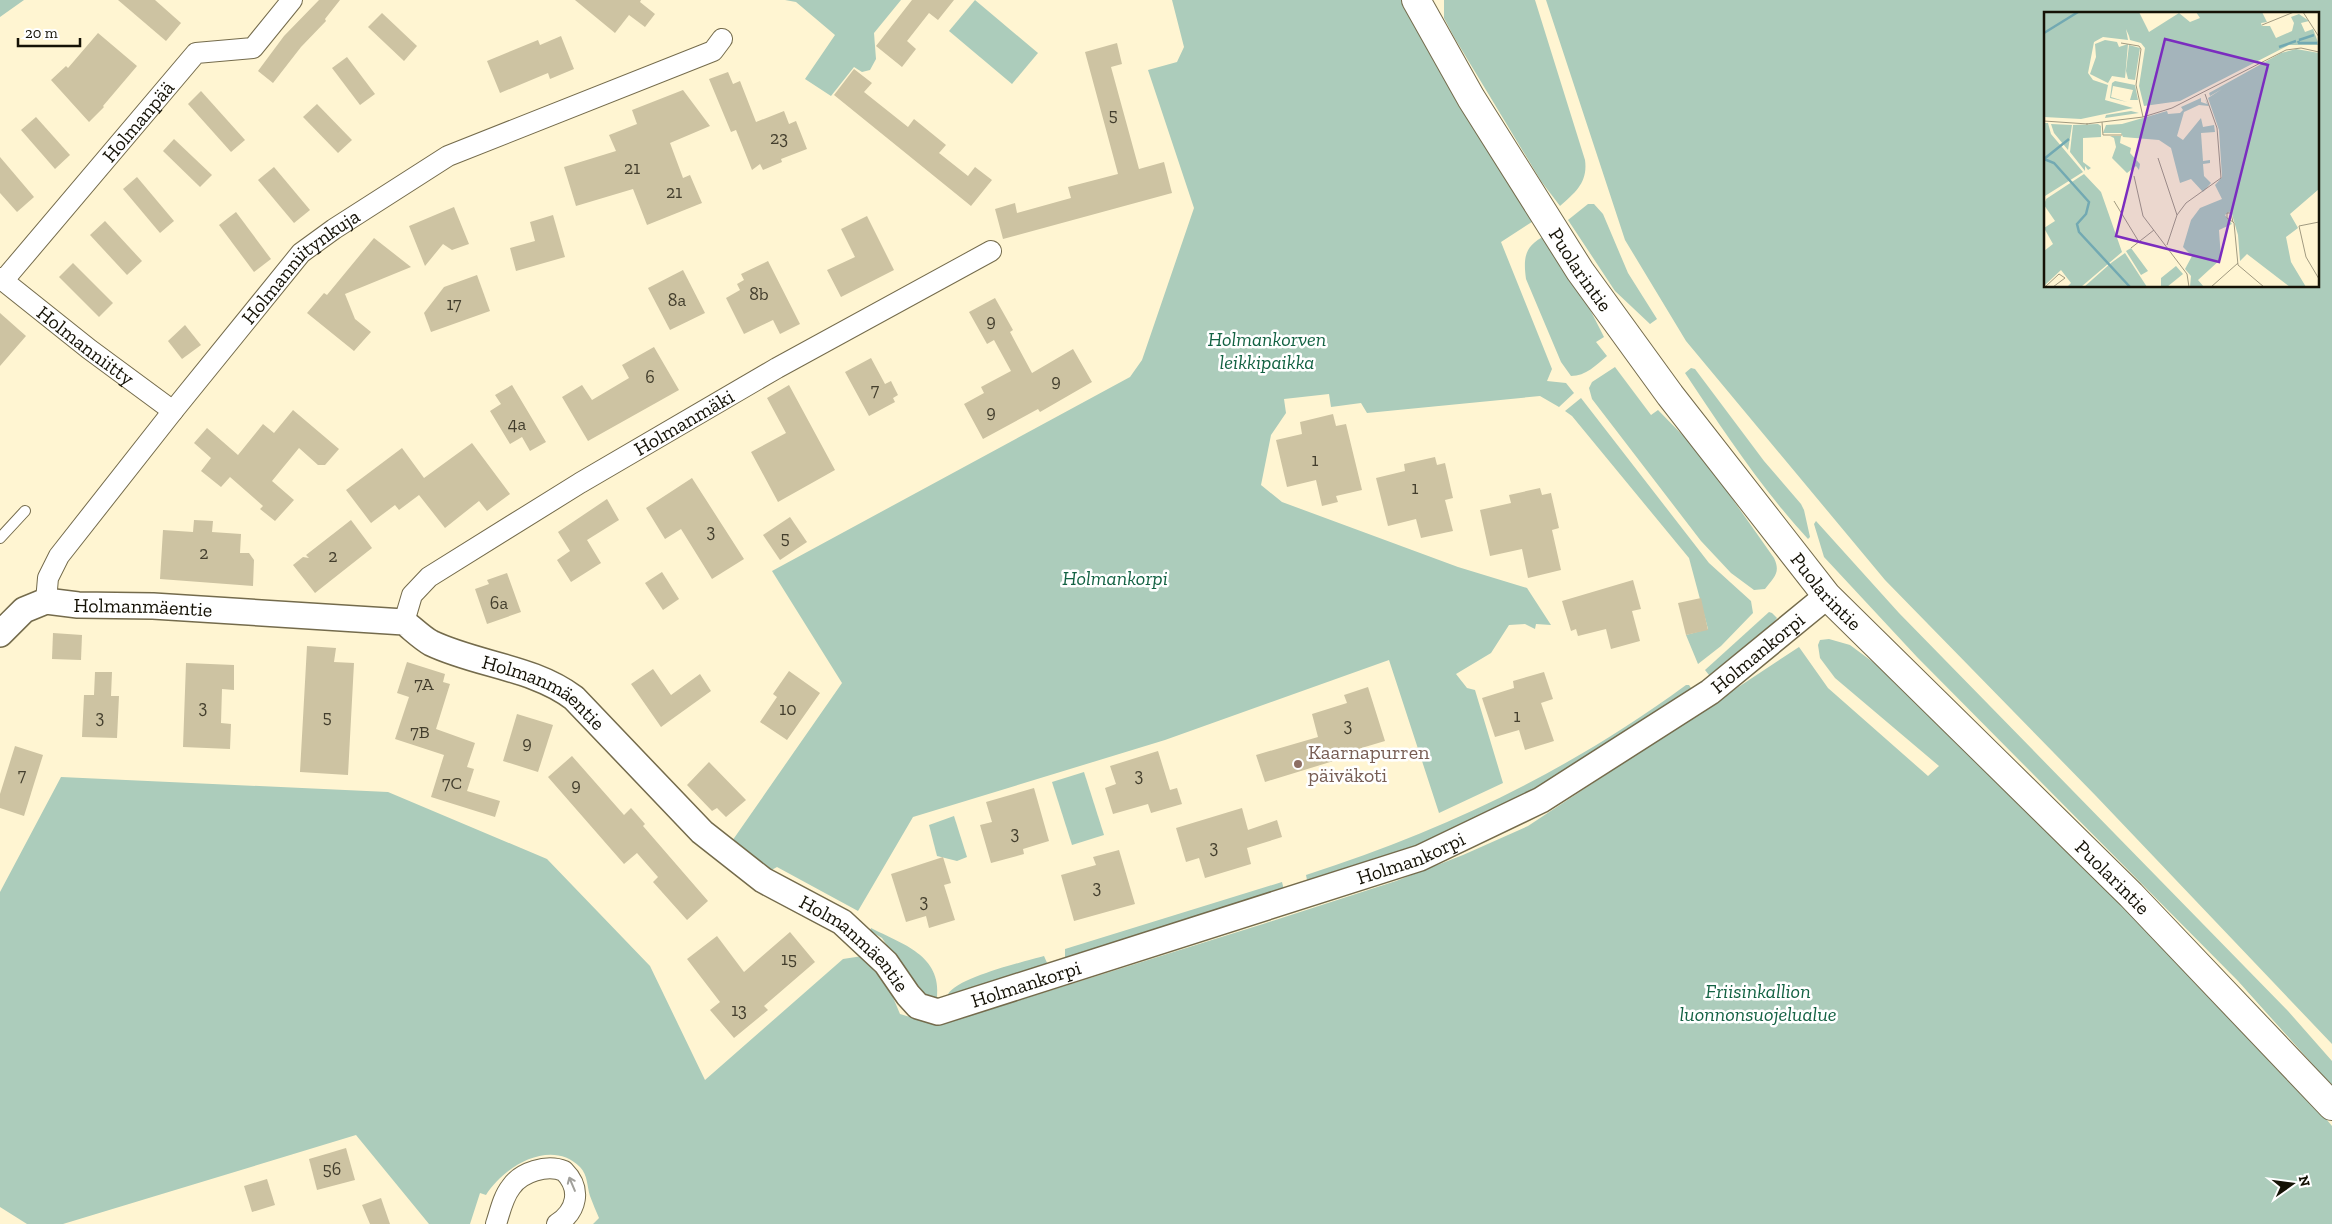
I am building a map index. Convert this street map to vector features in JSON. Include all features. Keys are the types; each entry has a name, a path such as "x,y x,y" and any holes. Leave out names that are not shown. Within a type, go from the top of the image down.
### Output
{"main road":[{"name":"Puolarintie","path":"1416,0 1471,98 1580,270 1670,395 1827,596 2131,895 2332,1106"}],"street":[{"name":"Holmanpää","path":"1,279 196,53 253,48 292,0"},
{"name":"Holmanniitynkuja","path":"46,601 48,578 58,556 173,410 302,253 334,229 448,156 713,51 722,39"},
{"name":"Holmanmäki","path":"404,622 412,595 429,577 580,483 777,368 991,251"},
{"name":"Holmanniitty","path":"1,279 173,410"},
{"name":"Holmankorpi","path":"938,1012 1411,861 1481,830 1541,800 1710,692 1827,596"},
{"name":"Holmanmäentie","path":"46,601 78,605 153,606 404,622 429,642 443,648 537,678 568,693 702,832 763,880 842,922 886,963 918,1006 938,1012"},
{"path":"2,628 24,610 46,601"},
{"path":"496,1224 511,1186 531,1172 546,1168 564,1171 575,1188 575,1204 572,1212 557,1224"}],"lane":[{"path":"0,538 25,511"}],"green space":[{"path":"0,0 24,0 0,17"},
{"path":"785,0 901,0 874,33 876,59 870,70 862,72 854,67 831,96 805,79 835,35 796,2"},
{"path":"975,0 1038,53 1012,84 949,31"},
{"name":"Holmankorpi","path":"1172,0 1402,0 1438,63 1535,220 1501,242 1552,369 1547,381 1566,383 1574,393 1559,407 1540,396 1367,413 1361,403 1331,407 1329,394 1284,399 1286,413 1271,435 1261,485 1282,502 1458,567 1527,588 1551,625 1536,624 1535,629 1525,624 1509,625 1491,653 1456,674 1467,688 1475,690 1503,783 1439,813 1389,660 1165,740 913,817 858,911 777,867 768,872 730,844 842,683 772,571 1130,377 1142,360 1194,208 1148,70 1177,62 1184,47"},
{"path":"1444,0 1535,0 1585,160 1583,181 1576,191 1560,206 1541,181 1454,37 1444,18"},
{"path":"1546,0 2332,0 2332,1044 2096,796 1885,580 1686,341 1625,240"},
{"path":"1588,204 1594,204 1603,214 1628,273 1657,319 1650,324 1615,291 1568,220"},
{"path":"1546,235 1569,268 1604,337 1596,342 1607,356 1590,369 1576,376 1571,376 1561,362 1526,279 1525,258 1527,253 1534,243"},
{"path":"1615,367 1651,415 1658,410 1700,453 1774,558 1777,571 1765,589 1754,590 1731,573 1701,541 1592,399 1589,388 1592,382"},
{"path":"1691,368 1695,369 1764,461 1801,504 1810,537 1808,539 1774,500 1714,416 1685,373"},
{"path":"1581,398 1709,563 1751,601 1753,613 1721,646 1698,664 1686,635 1708,629 1689,558 1572,416 1565,411"},
{"path":"1816,521 1899,613 2288,1011 2332,1061 2332,1086 2238,981 1917,657 1824,557 1814,524"},
{"path":"1769,612 1777,618 1760,641 1713,680 1705,670"},
{"name":"Friisinkallion luonnonsuojelualue","path":"1829,639 1850,645 1893,677 1966,743 2286,1071 2332,1126 2332,1224 593,1224 599,1218 590,1196 585,1174 580,1167 568,1159 556,1155 542,1155 529,1159 504,1174 486,1195 480,1193 470,1224 429,1224 356,1135 63,1224 27,1224 0,1207 0,892 61,777 388,792 547,859 650,966 705,1080 843,959 869,955 882,971 900,1014 923,1021 950,1022 1396,881 1463,855 1528,826 1799,647 1828,688 1928,776 1939,766 1835,678 1820,658 1818,645 1820,640"},
{"path":"1686,685 1689,685 1695,694 1479,823 1318,884 1307,880 1306,875 1408,839 1504,796 1596,745"},
{"path":"1084,772 1104,835 1072,845 1052,782"},
{"path":"954,816 967,857 957,861 937,856 929,825"},
{"path":"1282,882 1285,894 1065,959 1065,949"},
{"path":"871,928 907,946 926,961 933,971 937,983 937,998 918,993 882,938 870,931"},
{"path":"1044,956 1048,965 949,998 948,994 954,988 978,976"}],"building":[{"path":"118,0 155,0 181,23 166,41"},
{"path":"319,0 340,0 325,19 326,21 301,47 273,83 258,71 284,36"},
{"path":"575,0 641,0 640,2 655,14 645,27 629,15 615,33"},
{"path":"912,0 954,0 938,20 929,13 907,41 916,49 902,67 876,46"},
{"path":"382,13 417,46 404,61 368,27"},
{"path":"98,33 137,66 104,107 89,122 51,80 66,66 68,68"},
{"path":"561,36 574,69 550,79 548,73 500,93 487,61 538,40 540,45"},
{"path":"1117,43 1122,64 1111,67 1139,169 1164,162 1172,193 1003,239 995,209 1015,203 1017,213 1071,198 1068,187 1118,174 1085,52"},
{"path":"347,57 375,94 360,105 332,68"},
{"path":"854,69 872,83 864,92 908,127 914,119 946,145 939,153 968,176 975,167 992,180 971,206 834,95"},
{"path":"728,72 733,84 740,81 756,122 784,111 789,124 796,121 807,149 781,159 782,162 763,170 760,164 752,170 736,130 731,132 709,79"},
{"path":"683,90 710,126 670,143 683,178 690,175 702,203 647,225 633,189 576,206 564,167 616,151 609,135 637,124 632,110"},
{"path":"201,91 245,140 231,152 188,104"},
{"path":"317,104 352,140 338,153 303,117"},
{"path":"36,117 70,155 55,169 21,130"},
{"path":"174,139 212,175 200,187 163,151"},
{"path":"0,157 34,197 17,212 0,193"},
{"path":"274,167 310,210 294,223 258,180"},
{"path":"137,177 174,221 160,233 123,189"},
{"path":"454,207 469,244 452,250 443,244 425,266 409,226"},
{"path":"236,212 271,259 254,272 219,225"},
{"path":"553,215 565,257 516,271 510,248 535,241 530,222"},
{"path":"867,216 894,270 841,297 827,270 855,257 841,229"},
{"path":"105,221 142,261 127,275 90,235"},
{"path":"374,238 411,267 345,294 355,319 371,332 354,351 307,313 324,293 327,295"},
{"path":"768,261 800,324 780,334 773,320 744,334 726,298 740,290 737,284 744,280 741,274"},
{"path":"73,263 113,303 99,317 59,277"},
{"path":"683,270 705,313 670,330 648,288"},
{"path":"477,275 490,311 431,332 424,313 444,287"},
{"path":"995,298 1013,330 1010,332 1032,373 1073,349 1092,382 1040,412 1038,409 983,439 964,404 984,393 981,387 1011,371 994,340 987,344 969,312"},
{"path":"0,313 26,336 0,366"},
{"path":"185,325 201,345 182,359 168,341"},
{"path":"654,347 679,390 588,441 562,397 582,385 592,400 629,378 622,365"},
{"path":"871,358 885,384 891,381 898,395 893,398 895,402 869,416 845,372"},
{"path":"512,385 546,442 530,451 522,437 510,444 490,411 501,404 495,395"},
{"path":"789,385 835,470 778,502 751,452 786,433 767,398"},
{"path":"293,410 339,449 325,465 318,465 299,448 272,481 294,500 275,521 260,509 263,506 230,477 221,487 201,471 211,458 194,443 207,428 238,455 263,424 274,433"},
{"path":"1333,414 1336,426 1346,424 1362,490 1336,496 1338,502 1322,506 1316,480 1287,487 1276,440 1302,434 1300,422"},
{"path":"472,443 510,494 487,511 479,501 445,528 419,495 399,510 395,505 371,523 346,490 402,448 424,478"},
{"path":"1435,457 1437,465 1445,463 1453,498 1445,500 1453,531 1421,538 1416,519 1388,526 1376,478 1405,471 1404,464"},
{"path":"692,478 744,559 712,579 681,529 665,539 646,508"},
{"path":"1540,488 1542,495 1551,493 1559,528 1552,530 1561,570 1528,578 1522,549 1490,556 1480,510 1511,503 1509,495"},
{"path":"607,499 619,520 587,540 601,563 571,582 557,560 570,551 558,532"},
{"path":"790,517 807,542 780,560 763,535"},
{"path":"194,520 213,521 212,532 241,534 240,553 249,553 254,560 253,586 160,579 163,530 193,532"},
{"path":"351,520 372,548 315,593 293,565 303,557 309,558 306,555"},
{"path":"662,572 679,599 663,610 645,583"},
{"path":"507,573 521,612 487,624 475,589 489,584 487,580"},
{"path":"1633,580 1641,609 1632,611 1640,641 1611,649 1606,629 1578,636 1576,629 1571,631 1562,601"},
{"path":"1701,598 1708,630 1686,635 1678,603"},
{"path":"53,633 82,635 81,660 52,659"},
{"path":"307,646 336,648 334,662 354,663 348,775 300,772"},
{"path":"407,662 445,674 443,682 450,684 436,729 475,743 467,767 474,769 467,791 500,801 495,817 431,797 444,755 395,739 409,697 397,693"},
{"path":"186,663 234,665 234,690 222,689 221,723 231,724 230,749 183,747"},
{"path":"653,669 671,695 700,674 711,691 661,727 631,684"},
{"path":"789,671 820,693 787,740 760,722 777,697 773,694"},
{"path":"95,672 112,672 111,696 119,696 117,738 82,737 84,695 94,695"},
{"path":"1544,672 1553,699 1541,703 1554,741 1525,750 1519,730 1495,737 1482,698 1514,688 1513,681"},
{"path":"1368,687 1385,741 1338,755 1340,759 1265,782 1256,755 1318,737 1312,714 1347,703 1344,695"},
{"path":"517,714 553,725 538,772 503,761"},
{"path":"15,746 43,755 24,816 0,808 0,794"},
{"path":"1158,751 1170,790 1177,788 1182,804 1151,813 1148,804 1113,814 1105,788 1116,784 1110,766"},
{"path":"572,756 624,815 631,808 645,824 643,826 708,901 687,920 653,882 658,877 637,853 624,864 548,777"},
{"path":"709,762 746,800 726,817 717,808 712,811 687,785"},
{"path":"1034,788 1049,841 1023,849 1024,854 991,863 980,825 992,822 986,802"},
{"path":"1242,808 1248,830 1277,820 1282,837 1247,848 1251,864 1205,878 1199,858 1186,862 1176,828"},
{"path":"1119,850 1135,904 1074,921 1061,875 1096,865 1093,857"},
{"path":"943,857 951,883 944,885 955,920 929,928 926,916 906,922 891,874"},
{"path":"790,932 815,962 764,1006 768,1010 734,1038 710,1010 720,1002 687,959 717,936 744,972"},
{"path":"346,1148 355,1180 317,1190 309,1159"},
{"path":"267,1179 275,1205 252,1212 244,1186"},
{"path":"381,1198 390,1224 370,1224 362,1205"}],"place":[{"name":"Kaarnapurren päiväkoti","path":"1298,764"}],"park label":[{"name":"Holmankorven leikkipaikka","path":"1267,350"}]}
